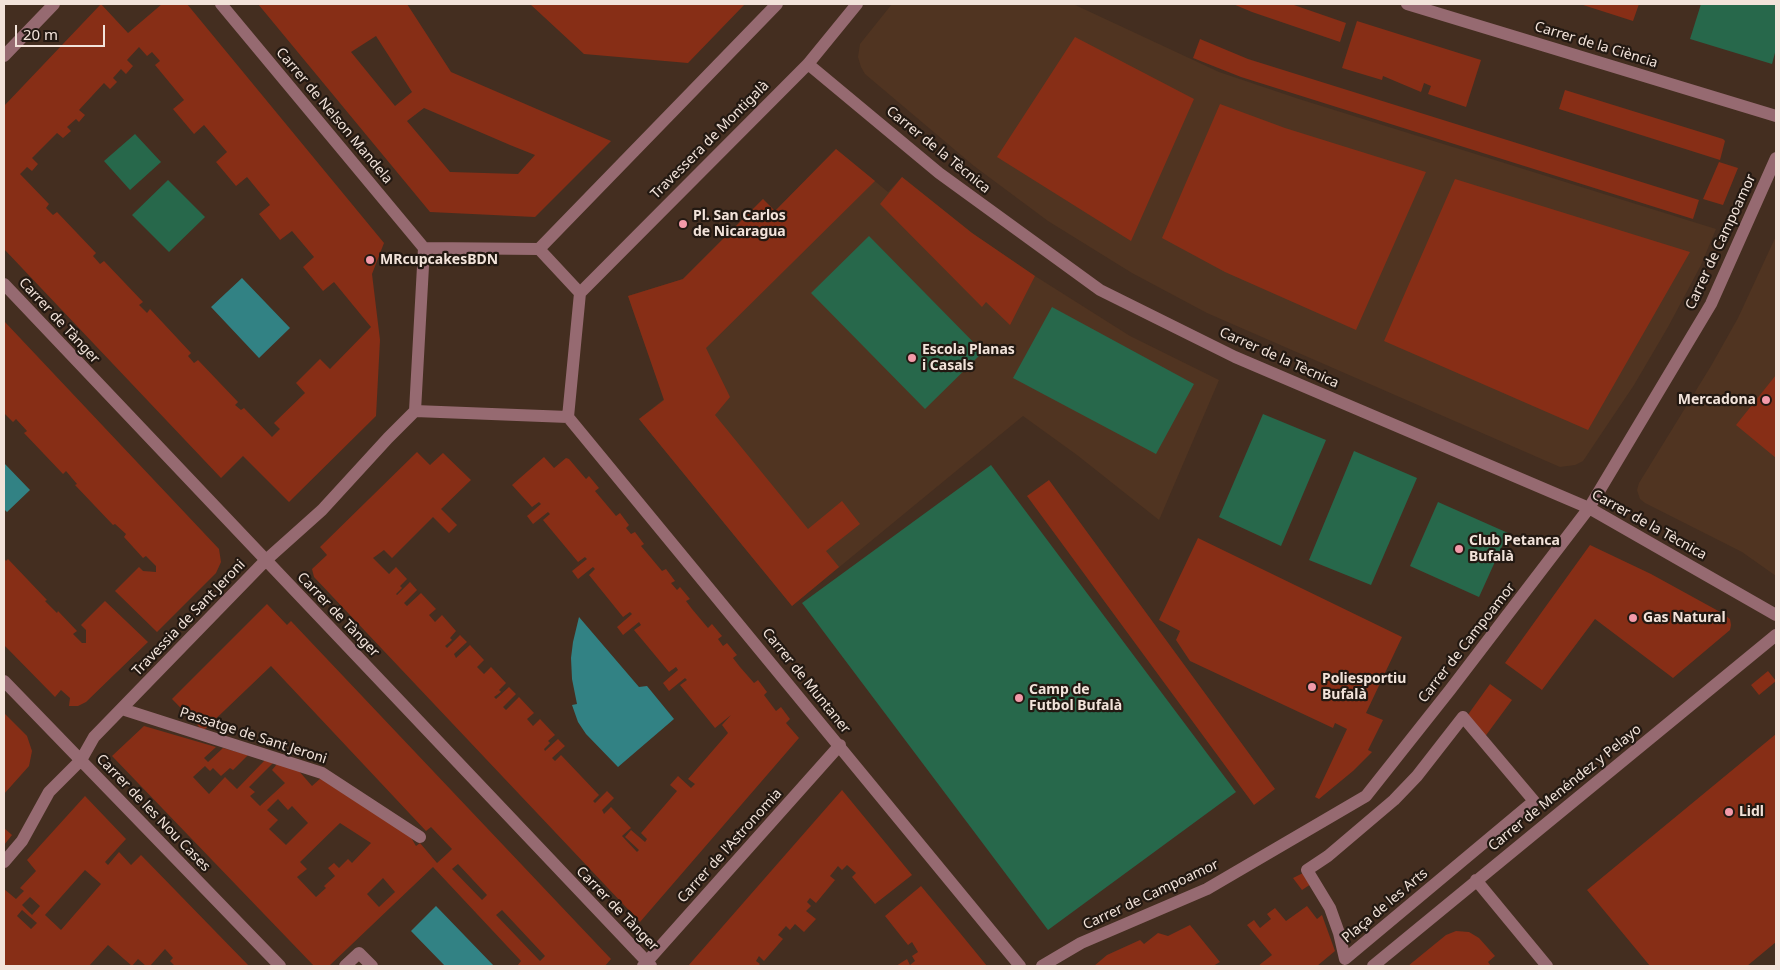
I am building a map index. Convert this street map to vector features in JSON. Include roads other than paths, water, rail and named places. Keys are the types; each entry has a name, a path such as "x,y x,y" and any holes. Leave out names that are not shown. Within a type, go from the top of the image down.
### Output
{"street":[{"path":"4,56 54,4"},
{"name":"Carrer de Nelson Mandela","path":"221,4 424,248"},
{"path":"539,250 777,4"},
{"name":"Travessera de Montigalà","path":"580,293 808,64 857,4"},
{"name":"Carrer de la Ciència","path":"1407,4 1776,116"},
{"name":"Carrer de la Tècnica","path":"808,64 940,173 1100,290 1235,356 1589,508 1776,615"},
{"name":"Carrer de Campoamor","path":"1042,966 1081,943 1207,889 1366,796 1450,690 1589,508 1711,304 1776,158"},
{"path":"424,248 539,250 580,293 568,417 414,411 424,248"},
{"name":"Carrer de Tànger","path":"4,284 647,965"},
{"name":"Travessia de Sant Jeroni","path":"4,862 22,841 49,792 81,760 94,737 266,560 322,510 414,411"},
{"name":"Carrer de Muntaner","path":"568,417 1020,966"},
{"name":"Carrer de Menéndez y Pelayo","path":"1373,966 1776,635"},
{"name":"Carrer de les Nou Cases","path":"4,681 280,966"},
{"name":"Passatge de Sant Jeroni","path":"122,709 322,773 420,837"},
{"name":"Plaça de les Arts","path":"1463,717 1534,801 1345,959 1339,933 1330,908 1307,870 1328,856 1394,800 1417,776 1463,717"},
{"name":"Carrer de l'Astronomia","path":"647,965 840,746"},
{"path":"1476,880 1547,966"},
{"path":"345,966 359,953 372,966"}],"water":[{"path":"242,278 290,328 259,358 211,307"},
{"path":"4,463 30,490 7,512 4,509"},
{"path":"579,617 639,687 647,686 674,719 618,767 586,734 578,722 572,705 577,704 572,679 571,658"},
{"path":"436,906 494,966 445,966 411,931"}],"place":[{"name":"Pl. San Carlos de Nicaragua","path":"683,224"},
{"name":"MRcupcakesBDN","path":"370,260"},
{"name":"Escola Planas i Casals","path":"912,358"},
{"name":"Mercadona","path":"1766,400"},
{"name":"Club Petanca Bufalà","path":"1459,549"},
{"name":"Gas Natural","path":"1633,618"},
{"name":"Poliesportiu Bufalà","path":"1312,687"},
{"name":"Camp de Futbol Bufalà","path":"1019,698"},
{"name":"Lidl","path":"1729,812"}]}
